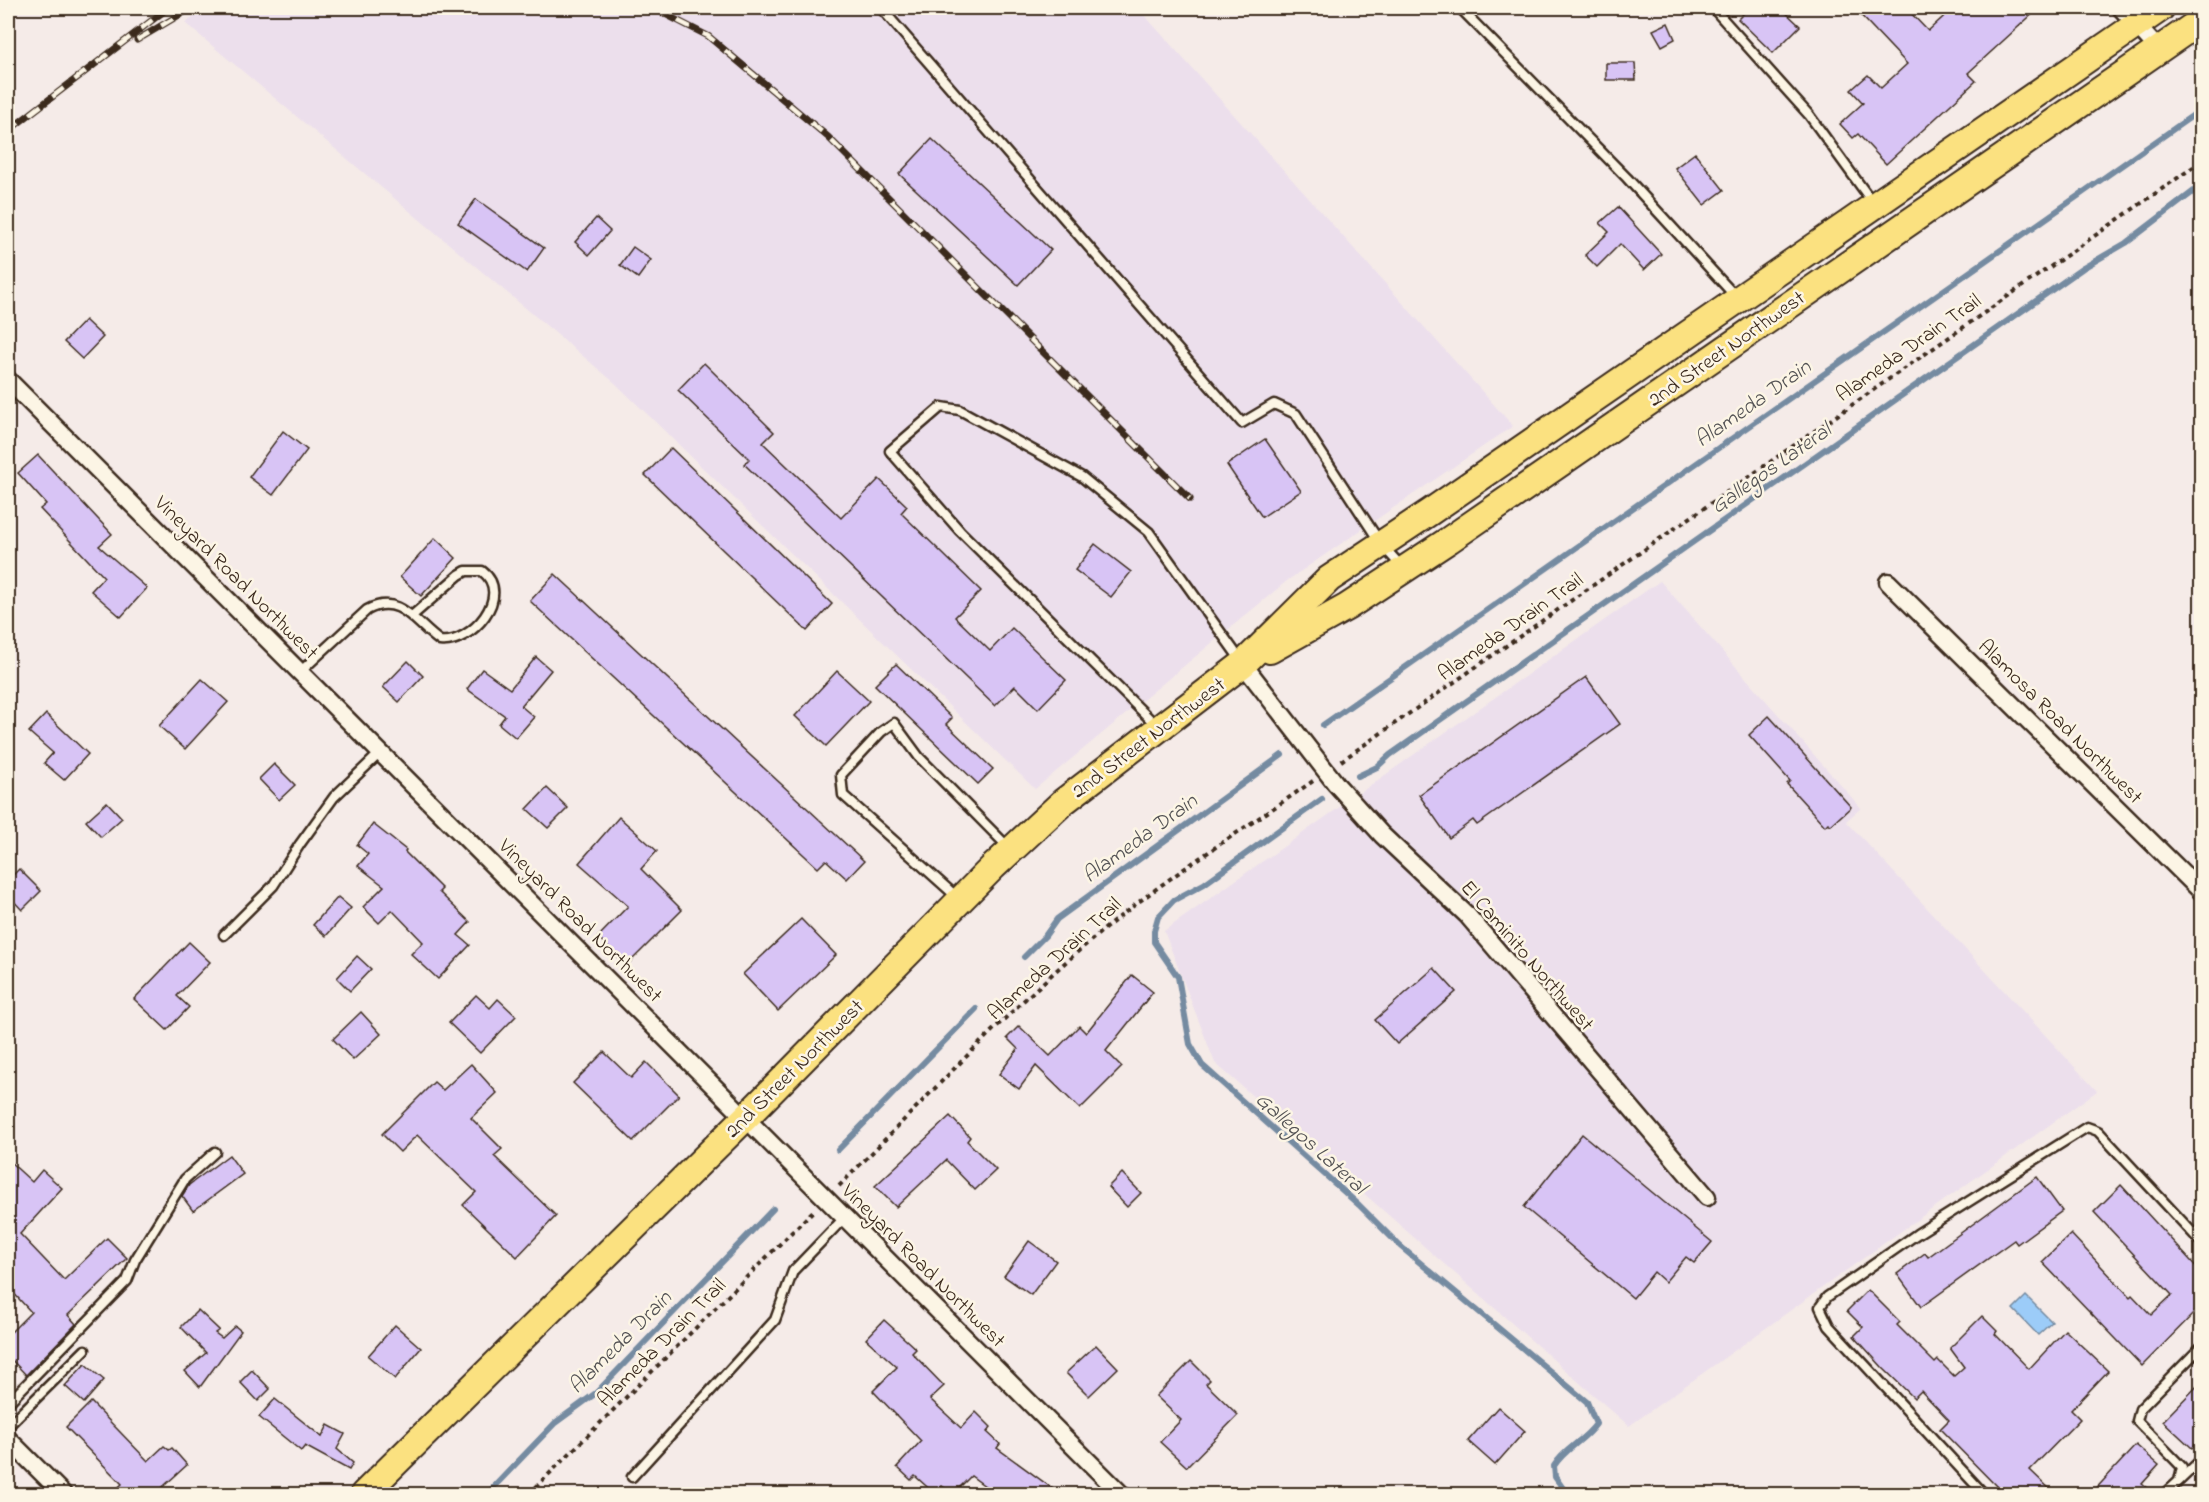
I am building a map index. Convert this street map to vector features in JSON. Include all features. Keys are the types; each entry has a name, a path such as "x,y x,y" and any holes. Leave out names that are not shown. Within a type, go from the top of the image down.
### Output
{"main road":[{"name":"2nd Street Northwest","path":"364,1494 746,1117 1011,850 1063,802 1243,664 1329,579 1875,206 2128,16 2161,8"},
{"name":"2nd Street Northwest","path":"1243,664 1347,607 1404,569 2202,20"}],"street":[{"path":"2128,16 2159,50"},
{"name":"Vineyard Road Northwest","path":"8,380 1121,1494"},
{"name":"Alamosa Road Northwest","path":"1888,582 2202,892"},
{"name":"El Caminito Northwest","path":"1243,664 1336,784 1382,836 1467,915 1707,1197"},
{"path":"8,1439 63,1494"}],"lane":[{"path":"882,8 1242,423 1274,404 1296,414 1381,544 1404,569"},
{"path":"1460,8 1627,178 1738,300"},
{"path":"1716,8 1809,115 1875,206"},
{"path":"1159,728 960,531 890,451 941,407 960,410 1082,477 1149,532 1243,664"},
{"path":"300,672 367,610 375,606 387,605 405,609 428,633 440,641 458,639 476,625 491,606 494,589 492,581 482,571 466,571 413,615"},
{"path":"960,900 843,795 841,776 881,732 894,723 919,757 1011,850"},
{"path":"224,935 273,886 334,797 381,752"},
{"path":"1984,1494 1829,1326 1820,1307 1827,1297 1917,1234 2087,1126 2098,1131 2202,1244"},
{"path":"8,1403 127,1281 135,1260 185,1179 215,1152"},
{"path":"632,1477 775,1320 793,1271 845,1217"},
{"path":"2180,1481 2182,1467 2137,1422 2140,1409 2202,1346"},
{"path":"8,1426 85,1350"},
{"path":"2165,1494 2202,1459"}],"path":[{"name":"Alameda Drain Trail","path":"1337,764 2202,161"},
{"name":"Alameda Drain Trail","path":"838,1186 1015,1011 1096,936 1151,894 1314,781"},
{"name":"Alameda Drain Trail","path":"530,1494 814,1210"}],"shaded area":[{"path":"207,8 1138,8 1513,426 1288,580 1035,789 615,383 185,23"},
{"path":"1660,581 1861,808 1846,821 2097,1091 1629,1426 1215,1063 1164,931"}],"water":[{"path":"2026,1296 2052,1322 2038,1335 2013,1309"}],"building":[{"path":"1749,8 1781,8 1800,26 1773,53 1738,19"},
{"path":"1854,8 1906,8 1928,31 1953,8 2039,8 1968,73 1976,81 1886,164 1858,134 1853,138 1840,124 1863,103 1851,90 1868,75 1881,88 1907,64"},
{"path":"1668,23 1675,39 1662,46 1653,30"},
{"path":"1606,63 1635,63 1636,80 1606,80"},
{"path":"932,139 1051,250 1018,285 899,174"},
{"path":"1695,153 1724,190 1704,205 1675,168"},
{"path":"476,199 544,248 527,272 458,223"},
{"path":"1618,207 1661,254 1644,270 1620,244 1597,267 1585,255 1609,232 1600,223"},
{"path":"596,218 610,231 589,255 575,242"},
{"path":"633,247 651,260 638,278 620,265"},
{"path":"85,320 103,337 82,359 64,342"},
{"path":"704,363 774,432 763,443 841,518 879,479 907,506 901,513 981,591 955,617 990,651 1012,628 1066,680 1038,709 1015,686 995,706 744,464 749,459 678,390"},
{"path":"283,431 307,450 273,495 249,477"},
{"path":"1265,439 1301,491 1262,517 1227,465"},
{"path":"671,448 832,604 807,631 645,475"},
{"path":"38,455 112,534 99,546 147,588 121,617 91,591 104,577 40,509 46,504 18,473"},
{"path":"435,538 456,558 421,596 400,577"},
{"path":"1095,544 1131,572 1111,597 1075,570"},
{"path":"555,574 864,861 847,879 826,860 818,868 530,601"},
{"path":"536,657 551,670 521,706 534,717 516,738 499,724 505,716 467,689 482,669 510,689"},
{"path":"408,661 423,676 399,702 383,687"},
{"path":"896,664 952,718 946,724 993,769 978,784 875,685"},
{"path":"837,671 869,701 826,746 795,716"},
{"path":"1586,677 1620,724 1477,825 1473,820 1449,838 1419,795"},
{"path":"202,679 228,702 185,749 159,726"},
{"path":"46,714 88,754 64,780 44,763 53,753 29,732"},
{"path":"1769,716 1851,807 1831,825 1828,823 1825,826 1787,784 1790,781 1749,735"},
{"path":"274,764 295,785 279,800 259,779"},
{"path":"547,788 568,808 548,828 527,809"},
{"path":"107,802 122,818 101,837 86,821"},
{"path":"619,817 657,851 641,869 682,910 626,966 598,937 628,906 579,863"},
{"path":"373,824 406,850 405,852 442,889 439,892 470,922 458,935 470,945 438,979 411,954 423,942 392,910 379,923 363,907 384,886 358,866 368,854 357,845"},
{"path":"19,869 41,891 22,910 8,895 8,880"},
{"path":"338,897 351,908 326,936 313,925"},
{"path":"801,919 836,955 778,1011 743,974"},
{"path":"189,942 210,962 177,996 189,1007 167,1030 134,999"},
{"path":"357,956 371,969 350,991 337,978"},
{"path":"1434,968 1456,992 1397,1044 1375,1020"},
{"path":"1132,975 1153,992 1106,1051 1122,1067 1080,1109 1036,1066 1019,1089 999,1074 1018,1049 1007,1038 1019,1026 1050,1056 1079,1026 1086,1033"},
{"path":"476,995 490,1008 498,999 516,1016 480,1053 449,1023"},
{"path":"361,1012 381,1034 353,1060 333,1039"},
{"path":"604,1052 631,1078 646,1062 679,1095 633,1141 573,1083"},
{"path":"471,1064 497,1093 471,1118 502,1149 494,1156 556,1216 517,1257 463,1205 476,1192 417,1135 400,1152 382,1134 434,1082 443,1090"},
{"path":"950,1116 970,1137 967,1141 996,1170 975,1190 946,1160 896,1207 875,1186"},
{"path":"1582,1134 1712,1242 1694,1263 1686,1257 1665,1282 1654,1272 1633,1298 1524,1207"},
{"path":"229,1155 243,1174 193,1211 182,1196 189,1185"},
{"path":"8,1160 32,1182 42,1170 62,1188 20,1234 64,1280 107,1238 127,1258 68,1315 76,1324 26,1375 8,1356 8,1335 31,1312 8,1287"},
{"path":"1122,1173 1141,1193 1127,1207 1108,1187"},
{"path":"2037,1177 2062,1211 2017,1244 2014,1240 1921,1307 1897,1274 1925,1253 1928,1257"},
{"path":"2121,1185 2202,1273 2202,1305 2142,1366 2042,1262 2071,1234 2130,1297 2132,1295 2151,1315 2172,1295 2094,1212"},
{"path":"1029,1241 1056,1261 1031,1295 1004,1276"},
{"path":"1868,1290 1900,1322 1897,1325 1935,1363 1938,1360 1954,1376 1964,1367 1950,1348 1982,1316 1997,1331 1995,1334 2029,1369 2065,1330 2108,1371 2071,1410 2080,1419 2030,1470 2055,1494 2004,1494 1940,1429 1949,1420 1921,1391 1914,1398 1883,1368 1854,1336 1863,1327 1847,1311"},
{"path":"198,1310 219,1330 215,1333 222,1338 235,1326 241,1331 200,1387 185,1371 206,1353 181,1327"},
{"path":"884,1320 916,1349 912,1353 944,1386 930,1399 961,1428 976,1412 991,1427 987,1432 1000,1444 997,1448 1060,1494 996,1494 971,1476 953,1494 942,1486 935,1494 915,1476 911,1480 897,1467 921,1441 873,1391 897,1367 866,1339"},
{"path":"395,1325 421,1348 395,1379 368,1356"},
{"path":"1096,1345 1118,1368 1089,1396 1066,1373"},
{"path":"1191,1361 1210,1380 1206,1384 1238,1415 1187,1467 1160,1442 1181,1420 1156,1396"},
{"path":"85,1364 104,1380 84,1403 65,1386"},
{"path":"252,1370 270,1389 258,1401 240,1382"},
{"path":"2202,1381 2202,1438 2192,1448 2163,1421"},
{"path":"275,1399 322,1437 328,1425 345,1434 337,1449 353,1463 349,1470 305,1446 301,1451 259,1417"},
{"path":"91,1402 148,1461 164,1446 169,1450 172,1448 187,1465 155,1494 111,1494 122,1484 66,1427"},
{"path":"1498,1407 1525,1431 1495,1465 1468,1441"},
{"path":"2136,1445 2159,1465 2142,1484 2154,1494 2091,1494"}],"waterway":[{"name":"Alameda Drain","path":"1323,725 2202,109"},
{"name":"Gallegos Lateral","path":"1358,776 1377,767 1390,755 2083,268 2126,243 2202,185"},
{"name":"Alameda Drain","path":"1024,957 1045,936 1057,919 1282,755"},
{"name":"Gallegos Lateral","path":"1322,799 1204,884 1174,900 1158,917 1154,942 1178,977 1190,1044 1202,1065 1359,1205 1400,1246 1587,1402 1596,1424 1554,1466 1555,1477 1567,1494"},
{"name":"Alameda Drain","path":"838,1150 976,1009"},
{"name":"Alameda Drain","path":"487,1494 555,1423 596,1393 773,1209"}],"railway":[{"path":"8,131 168,8"},
{"path":"137,40 191,8"},
{"path":"653,8 708,36 828,137 1190,499"}]}
